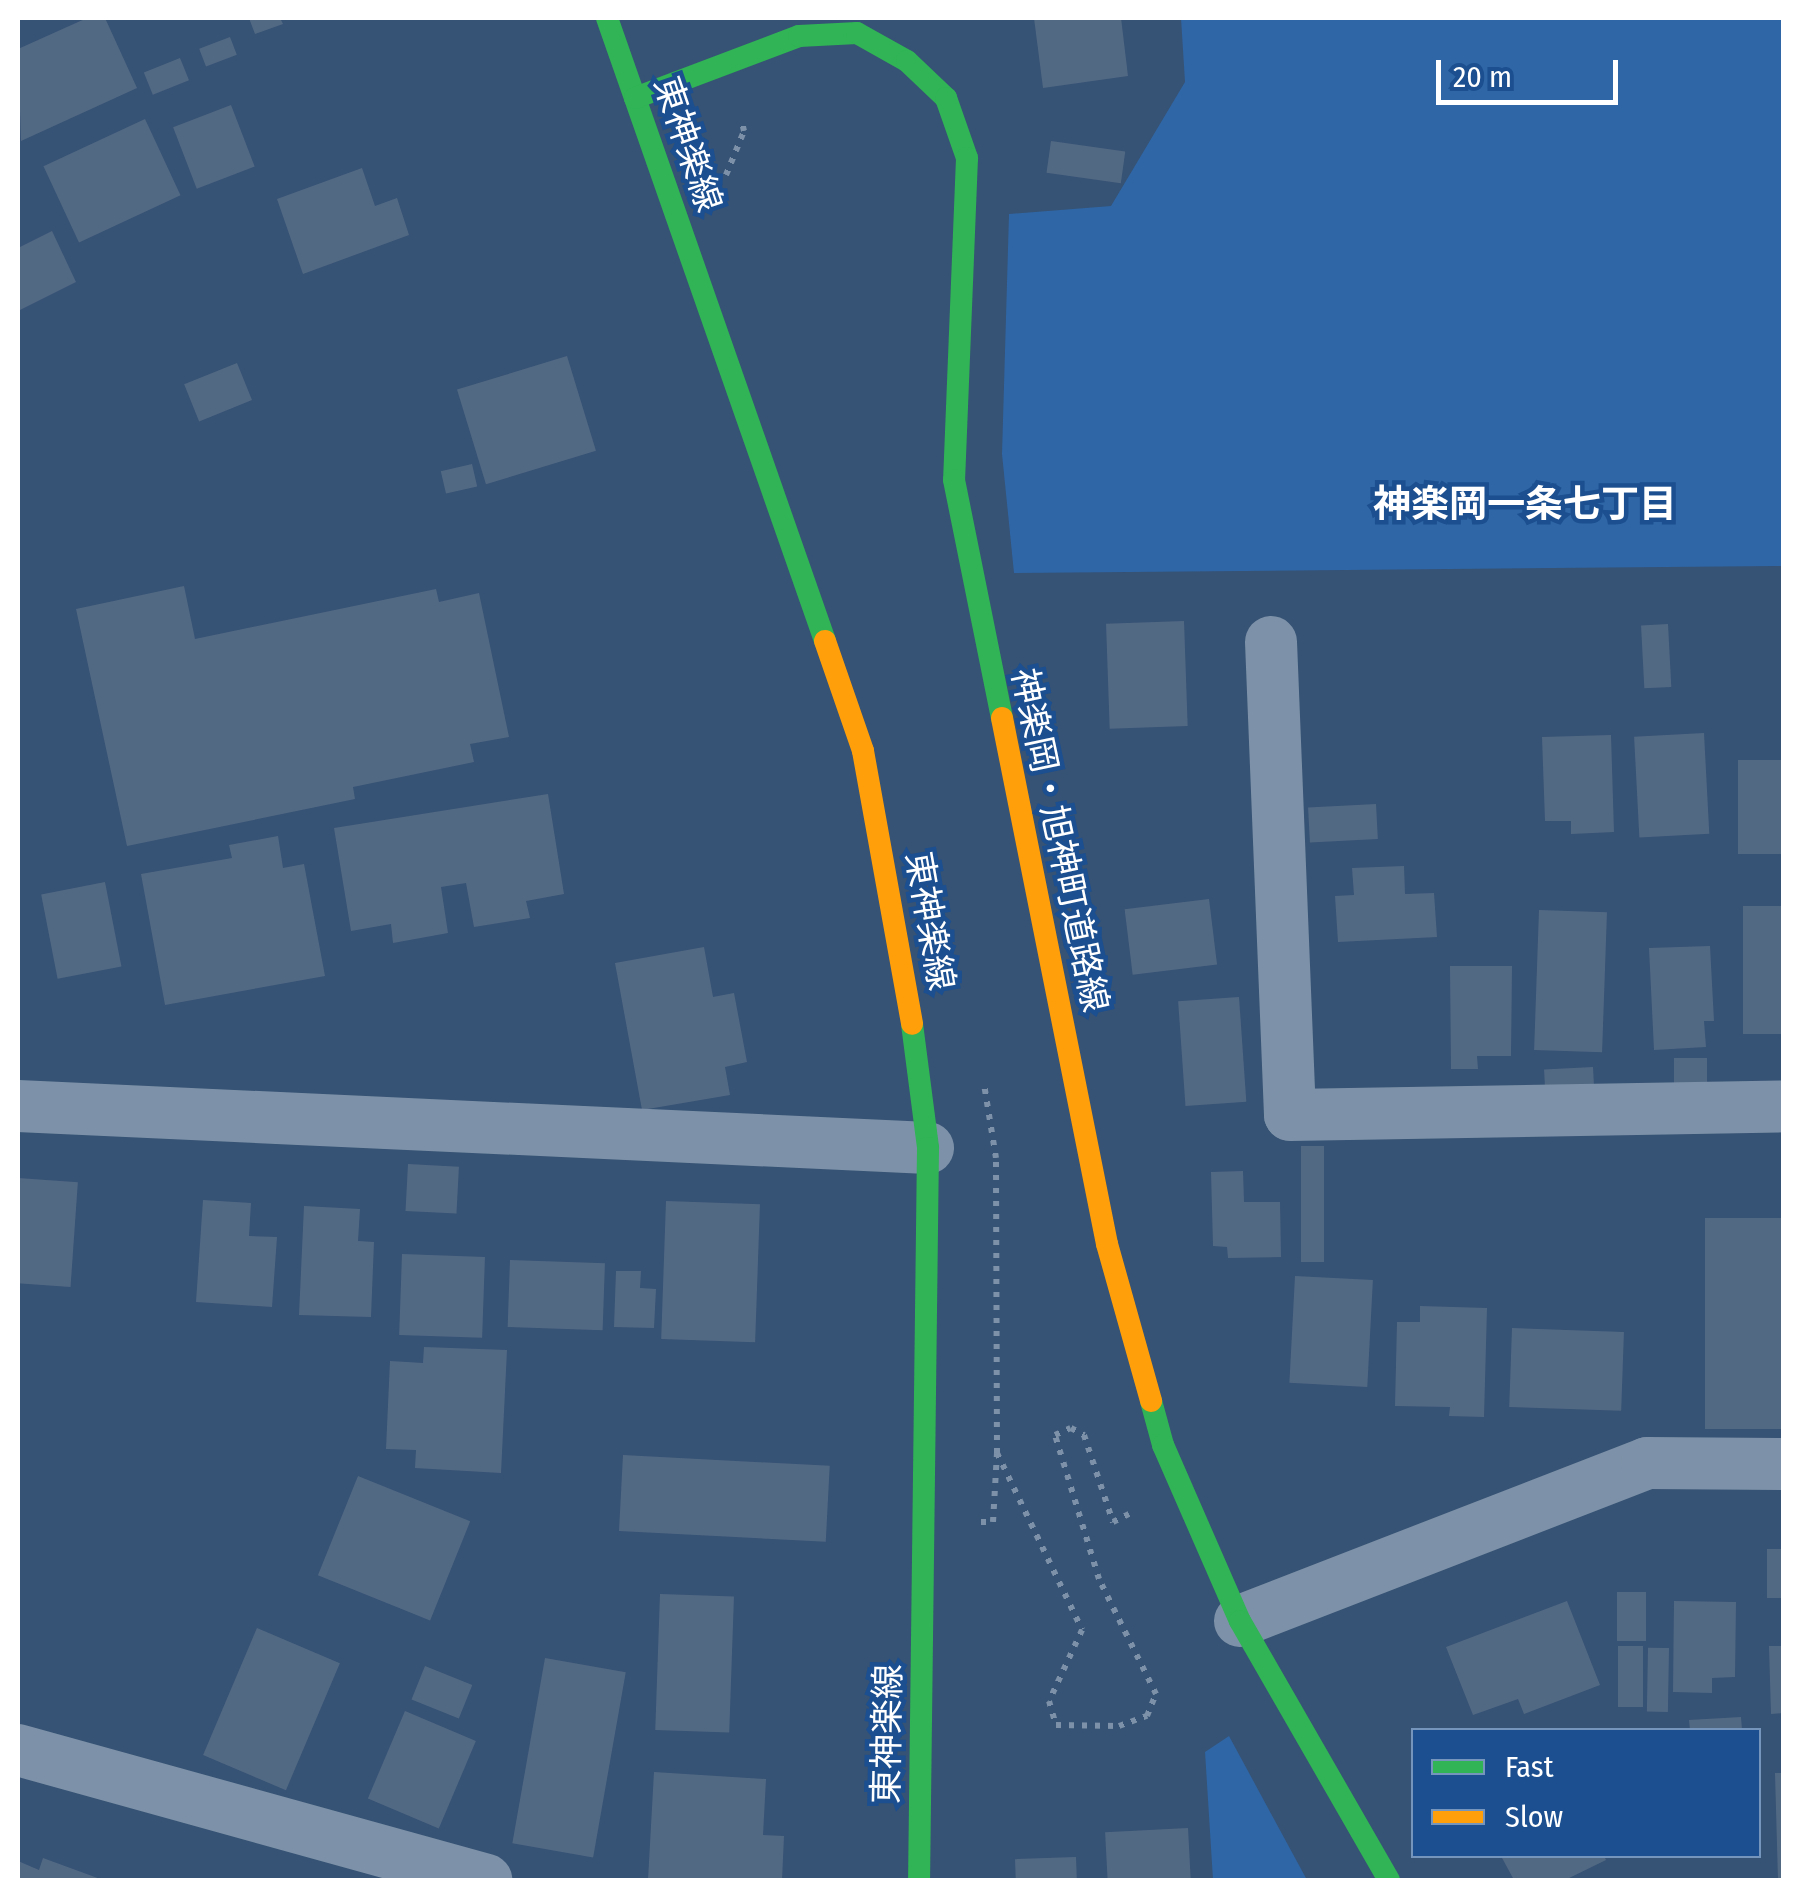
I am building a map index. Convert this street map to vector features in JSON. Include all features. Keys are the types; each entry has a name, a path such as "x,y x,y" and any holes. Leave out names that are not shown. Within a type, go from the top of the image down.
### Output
{"street":[{"name":"東神楽線","path":"607,18 863,751 905,974 928,1148 920,1880"},
{"name":"神楽岡・旭神町道路線","path":"634,98 798,36 857,33 907,61 946,98 967,158 954,480 1107,1244 1162,1445 1240,1621 1389,1880"},
{"path":"1272,642 1290,1114 1784,1106"},
{"path":"18,1106 928,1148"},
{"path":"1240,1621 1647,1463 1784,1464"},
{"path":"18,1750 486,1880"}],"path":[{"path":"998,1453 1082,1630 1049,1701 1056,1725 1119,1726 1147,1716 1156,1694 1100,1579 1055,1435 1070,1428 1084,1435 1112,1522 1137,1510"}],"shaded area":[{"path":"1181,18 1783,18 1783,566 1014,573 1002,454 1009,214 1111,206 1185,82"},
{"path":"1229,1736 1307,1880 1213,1880 1205,1752"}],"building":[{"path":"87,18 105,18 137,88 21,141 18,49"},
{"path":"249,18 280,18 283,24 255,34"},
{"path":"1034,18 1121,18 1128,76 1043,88"},
{"path":"230,37 237,55 206,67 199,49"},
{"path":"180,58 189,80 153,95 144,73"},
{"path":"231,105 255,167 197,189 173,127"},
{"path":"145,119 180,195 79,242 43,166"},
{"path":"1051,141 1125,151 1121,183 1047,173"},
{"path":"362,168 375,206 397,198 409,235 303,274 277,199"},
{"path":"52,231 76,282 18,311 18,248"},
{"path":"567,356 596,451 486,484 457,390"},
{"path":"237,363 252,400 199,421 184,384"},
{"path":"472,464 477,486 446,494 441,471"},
{"path":"184,586 195,639 436,589 439,602 479,593 509,737 470,744 474,762 353,787 355,799 127,846 76,609"},
{"path":"1184,621 1188,726 1110,729 1106,624"},
{"path":"1668,624 1671,687 1644,688 1641,625"},
{"path":"1704,733 1709,834 1639,838 1634,737"},
{"path":"1611,735 1614,832 1571,834 1571,821 1545,821 1542,737"},
{"path":"1738,760 1784,760 1784,854 1738,854"},
{"path":"548,794 564,894 526,901 530,918 474,927 466,883 441,887 448,933 393,943 391,924 351,931 334,828"},
{"path":"1376,804 1378,839 1310,843 1308,808"},
{"path":"278,836 283,868 304,864 325,976 165,1005 141,874 232,858 229,845"},
{"path":"1404,866 1405,894 1434,893 1437,937 1338,942 1335,896 1354,895 1352,868"},
{"path":"105,882 121,966 58,979 41,894"},
{"path":"1209,899 1217,965 1133,975 1125,909"},
{"path":"1743,906 1784,906 1784,1034 1743,1034"},
{"path":"1539,910 1607,912 1602,1052 1534,1050"},
{"path":"1710,946 1714,1021 1704,1021 1706,1047 1654,1050 1649,948"},
{"path":"704,947 713,997 734,993 747,1062 725,1067 730,1095 642,1110 615,963"},
{"path":"1450,966 1512,966 1511,1056 1477,1056 1478,1069 1451,1069"},
{"path":"1239,997 1246,1102 1185,1106 1178,1001"},
{"path":"1674,1058 1707,1058 1707,1089 1674,1089"},
{"path":"1593,1067 1594,1087 1545,1090 1544,1070"},
{"path":"1301,1146 1324,1146 1324,1262 1301,1262"},
{"path":"408,1164 459,1167 456,1214 406,1211"},
{"path":"1243,1171 1244,1202 1280,1202 1281,1257 1228,1258 1227,1247 1213,1246 1211,1172"},
{"path":"18,1178 78,1182 71,1287 18,1283"},
{"path":"203,1200 251,1203 249,1236 277,1237 272,1307 196,1302"},
{"path":"666,1201 760,1204 755,1342 661,1339"},
{"path":"304,1206 360,1209 358,1241 374,1242 371,1317 299,1315"},
{"path":"1705,1218 1784,1218 1784,1429 1705,1429"},
{"path":"402,1254 485,1257 482,1338 399,1335"},
{"path":"510,1260 605,1263 603,1330 508,1327"},
{"path":"616,1271 641,1271 640,1288 656,1289 654,1328 614,1327"},
{"path":"1295,1276 1373,1280 1367,1387 1289,1383"},
{"path":"1420,1306 1487,1308 1484,1417 1449,1416 1450,1407 1395,1406 1397,1322 1420,1322"},
{"path":"1512,1328 1624,1332 1621,1411 1509,1407"},
{"path":"424,1347 507,1350 501,1473 415,1468 416,1450 386,1449 390,1361 423,1363"},
{"path":"623,1455 830,1466 826,1542 619,1531"},
{"path":"358,1476 470,1521 430,1621 318,1575"},
{"path":"1767,1549 1784,1549 1784,1598 1767,1598"},
{"path":"1617,1592 1646,1592 1646,1641 1617,1641"},
{"path":"660,1594 734,1597 729,1732 655,1730"},
{"path":"1567,1601 1600,1685 1524,1714 1518,1699 1473,1715 1446,1647"},
{"path":"1674,1601 1736,1602 1735,1677 1712,1678 1712,1693 1673,1692"},
{"path":"257,1628 340,1663 286,1790 203,1755"},
{"path":"1618,1646 1643,1646 1643,1707 1618,1707"},
{"path":"1769,1646 1784,1646 1784,1713 1771,1714"},
{"path":"1648,1648 1669,1648 1668,1712 1647,1712"},
{"path":"545,1658 626,1672 593,1857 512,1843"},
{"path":"425,1666 472,1685 459,1718 412,1699"},
{"path":"405,1711 476,1741 439,1829 368,1798"},
{"path":"1741,1717 1742,1728 1690,1728 1689,1720"},
{"path":"654,1772 766,1779 763,1835 784,1836 782,1880 648,1880"},
{"path":"1775,1773 1784,1773 1784,1880 1778,1880"},
{"path":"1188,1828 1191,1880 1108,1880 1105,1832"},
{"path":"1076,1857 1077,1880 1016,1880 1015,1859"},
{"path":"43,1858 103,1880 18,1880 18,1861 39,1870"},
{"path":"1502,1858 1606,1860 1565,1880 1514,1880"}],"traffic: fast":[{"path":"607,18 825,641"},
{"path":"635,98 799,36 857,33 907,61 946,98 967,158 954,480 1002,718"},
{"path":"912,1024 928,1148 919,1880"},
{"path":"1151,1401 1163,1445 1240,1621 1389,1880"}],"traffic: slow":[{"path":"825,641 863,751 912,1024"},
{"path":"1002,718 1107,1244 1151,1401"}],"district":[{"name":"神楽岡一条七丁目","path":"1525,505"}]}
